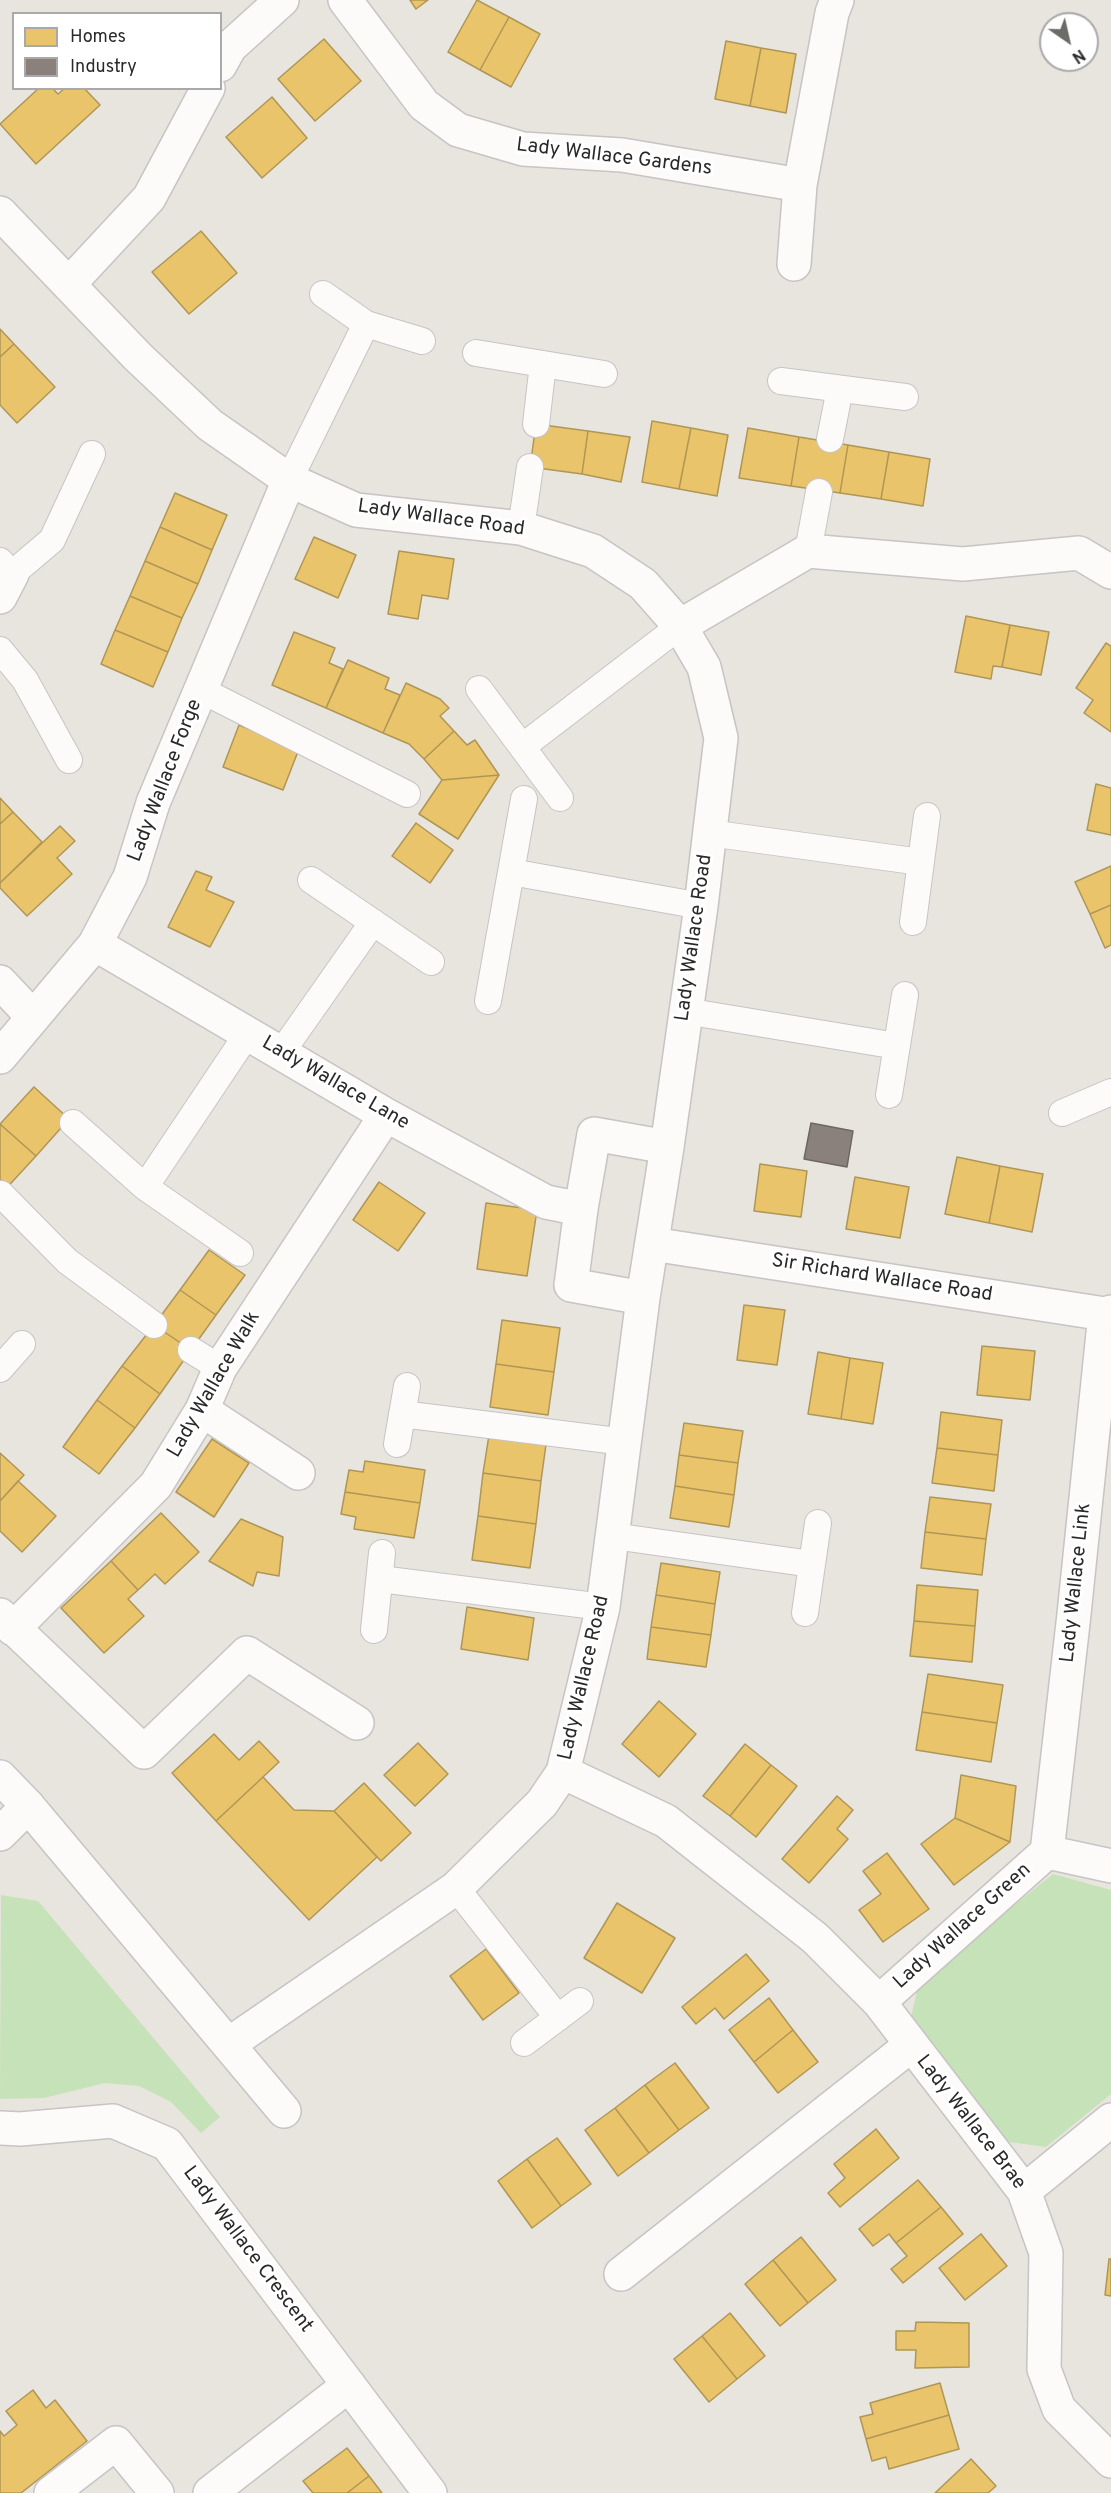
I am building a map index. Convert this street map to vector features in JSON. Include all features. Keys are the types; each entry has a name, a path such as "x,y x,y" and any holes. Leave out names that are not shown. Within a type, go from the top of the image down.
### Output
{"street":[{"path":"222,61 230,47 282,0"},
{"name":"Lady Wallace Gardens","path":"345,0 424,105 458,130 522,149 622,155 800,185"},
{"path":"794,264 800,185 832,13 837,0"},
{"path":"69,284 149,198 207,90"},
{"name":"Lady Wallace Road","path":"0,213 138,357 210,425 289,480 356,510 521,528 593,551 643,584 680,626 704,667 721,738 701,906 643,1298 603,1607 564,1772 542,1803 456,1888 381,1937 230,2044"},
{"name":"Lady Wallace Forge","path":"0,1057 95,944 130,877 153,803 289,480"},
{"path":"680,626 808,551 963,564 1079,553 1111,572"},
{"name":"Lady Wallace Lane","path":"95,944 386,1115 546,1202 581,1209"},
{"path":"0,982 33,1017"},
{"name":"Lady Wallace Walk","path":"357,1723 247,1653 144,1752 6,1622 156,1485 202,1410 220,1368 386,1115"},
{"path":"643,1298 571,1285 581,1209 594,1134 667,1147"},
{"name":"Sir Richard Wallace Road","path":"652,1244 1108,1313"},
{"name":"Lady Wallace Link","path":"1047,1852 1108,1313"},
{"path":"202,1410 298,1473"},
{"name":"Lady Wallace Brae","path":"564,1772 666,1821 814,1938 879,2002 910,2046 1024,2191 1046,2253 1044,2369 1059,2409 1111,2461"},
{"path":"0,1777 28,1806 284,2111"},
{"path":"0,1834 28,1806"},
{"path":"1047,1852 1111,1866"},
{"name":"Lady Wallace Green","path":"879,2002 1047,1852"},
{"name":"Lady Wallace Brae","path":"621,2274 910,2046"},
{"path":"1024,2191 1111,2120"},
{"name":"Lady Wallace Crescent","path":"0,2128 20,2129 113,2121 167,2144 430,2493"},
{"path":"210,2493 349,2385"},
{"path":"51,2493 116,2443 156,2493"}],"lane":[{"path":"323,294 366,324 422,341"},
{"path":"289,480 366,324"},
{"path":"476,353 604,374"},
{"path":"537,424 543,364"},
{"path":"781,381 905,397"},
{"path":"830,439 840,389"},
{"path":"4,577 52,540 92,454"},
{"path":"521,528 530,467"},
{"path":"808,551 819,492"},
{"path":"522,747 680,626"},
{"path":"0,650 25,680 69,760"},
{"path":"479,689 560,798"},
{"path":"201,690 407,794"},
{"path":"488,1001 524,799"},
{"path":"914,922 927,816"},
{"path":"710,833 921,862"},
{"path":"512,872 701,906"},
{"path":"311,880 431,962"},
{"path":"281,1053 373,922"},
{"path":"889,1095 905,996"},
{"path":"685,1011 897,1046"},
{"path":"145,1188 248,1034"},
{"path":"1062,1113 1110,1094"},
{"path":"73,1123 145,1188 240,1253"},
{"path":"1,1194 67,1262 154,1325"},
{"path":"0,1369 22,1344"},
{"path":"191,1350 220,1368"},
{"path":"397,1444 407,1386"},
{"path":"402,1414 625,1442"},
{"path":"804,1613 818,1523"},
{"path":"613,1536 812,1564"},
{"path":"375,1630 382,1553"},
{"path":"380,1579 603,1607"},
{"path":"456,1888 558,2018"},
{"path":"524,2043 579,2001"}],"green space":[{"path":"1053,1874 1111,1890 1111,2094 1046,2147 1009,2142 909,2026 919,1982"},
{"path":"1,1895 38,1901 220,2117 201,2133 171,2102 139,2086 105,2083 44,2098 0,2099"}],"building: Homes":[{"path":"410,0 428,0 416,9"},
{"path":"477,0 509,17 480,70 448,52"},
{"path":"509,17 540,34 511,87 480,70"},
{"path":"324,39 361,81 315,121 278,79"},
{"path":"726,41 761,48 750,106 715,99"},
{"path":"761,48 796,54 786,113 750,106"},
{"path":"37,90 54,90 58,94 63,90 86,90 100,105 36,164 0,124"},
{"path":"272,97 307,138 262,178 226,137"},
{"path":"201,231 237,273 189,314 152,272"},
{"path":"0,329 14,344 0,357"},
{"path":"14,344 55,387 17,423 0,405 0,357"},
{"path":"652,421 691,428 679,489 642,482"},
{"path":"536,424 588,431 582,474 530,467"},
{"path":"691,428 728,435 717,496 679,489"},
{"path":"748,428 799,437 791,486 739,478"},
{"path":"588,431 630,437 621,482 582,474"},
{"path":"799,437 848,445 840,493 791,486"},
{"path":"848,445 889,452 881,499 840,493"},
{"path":"889,452 930,459 923,506 881,499"},
{"path":"175,493 227,515 212,550 160,527"},
{"path":"160,527 212,550 198,584 145,561"},
{"path":"314,537 356,555 338,598 295,579"},
{"path":"399,551 454,559 448,599 422,595 418,619 388,614"},
{"path":"145,561 198,584 182,618 130,596"},
{"path":"130,596 182,618 168,652 115,630"},
{"path":"966,616 1010,625 1002,667 993,666 991,679 955,672"},
{"path":"1010,625 1049,632 1041,675 1002,667"},
{"path":"115,630 168,652 153,687 101,664"},
{"path":"294,632 335,648 329,663 343,669 326,708 272,685"},
{"path":"1106,643 1111,646 1111,732 1084,713 1093,700 1076,688"},
{"path":"348,660 389,678 385,689 400,695 383,733 326,708"},
{"path":"406,683 440,699 449,708 440,716 454,731 424,759 409,744 383,733"},
{"path":"239,725 299,749 283,790 223,767"},
{"path":"454,731 467,745 475,740 499,775 442,780 424,759"},
{"path":"499,775 458,839 419,814 442,780"},
{"path":"1096,784 1111,788 1111,835 1087,830"},
{"path":"0,798 13,812 0,824"},
{"path":"13,812 42,842 0,883 0,824"},
{"path":"416,823 453,850 430,883 392,856"},
{"path":"60,826 75,841 57,858 72,874 27,916 0,888 0,883"},
{"path":"1111,866 1111,905 1090,914 1075,882"},
{"path":"196,871 212,877 206,890 234,902 210,947 168,927"},
{"path":"1111,905 1111,945 1105,948 1090,914"},
{"path":"34,1087 69,1119 36,1156 0,1124"},
{"path":"0,1124 36,1156 1,1194 0,1193"},
{"path":"957,1157 1000,1166 989,1223 945,1214"},
{"path":"760,1164 807,1171 801,1217 754,1211"},
{"path":"1000,1166 1043,1174 1032,1232 989,1223"},
{"path":"855,1177 909,1187 900,1238 846,1229"},
{"path":"379,1182 425,1213 398,1251 353,1220"},
{"path":"486,1203 537,1210 527,1276 477,1269"},
{"path":"209,1250 245,1275 216,1315 180,1290"},
{"path":"180,1290 216,1315 191,1350 154,1325"},
{"path":"744,1305 785,1310 777,1365 737,1360"},
{"path":"502,1320 560,1328 554,1372 496,1364"},
{"path":"154,1325 191,1350 160,1394 122,1366"},
{"path":"982,1346 1035,1351 1030,1400 977,1395"},
{"path":"818,1352 850,1358 841,1419 808,1414"},
{"path":"850,1358 883,1363 873,1424 841,1419"},
{"path":"496,1364 554,1372 548,1415 490,1407"},
{"path":"122,1366 160,1394 135,1428 97,1400"},
{"path":"97,1400 135,1428 99,1474 63,1447"},
{"path":"941,1412 1002,1420 998,1455 937,1448"},
{"path":"684,1423 743,1431 738,1463 679,1455"},
{"path":"490,1429 547,1437 541,1481 483,1473"},
{"path":"212,1439 249,1463 214,1517 176,1492"},
{"path":"937,1448 998,1455 994,1491 932,1483"},
{"path":"0,1453 24,1475 0,1501"},
{"path":"679,1455 738,1463 734,1495 675,1486"},
{"path":"365,1461 425,1470 420,1503 345,1492 349,1470 363,1472"},
{"path":"483,1473 541,1481 536,1524 478,1516"},
{"path":"18,1481 56,1516 22,1552 0,1531 0,1501"},
{"path":"675,1486 734,1495 729,1527 670,1518"},
{"path":"345,1492 420,1503 414,1538 354,1529 356,1517 341,1514"},
{"path":"930,1497 991,1504 986,1539 925,1532"},
{"path":"161,1513 199,1552 165,1584 155,1574 138,1590 111,1561"},
{"path":"478,1516 536,1524 530,1568 472,1560"},
{"path":"241,1519 283,1537 279,1576 257,1572 253,1586 209,1561"},
{"path":"925,1532 986,1539 982,1575 921,1568"},
{"path":"111,1561 138,1590 128,1599 144,1616 104,1653 61,1608"},
{"path":"661,1563 720,1572 715,1604 656,1595"},
{"path":"917,1585 978,1590 975,1626 914,1621"},
{"path":"656,1595 715,1604 711,1635 651,1627"},
{"path":"467,1607 534,1618 528,1660 461,1649"},
{"path":"914,1621 975,1626 972,1662 910,1656"},
{"path":"651,1627 711,1635 706,1667 647,1659"},
{"path":"928,1674 1003,1685 997,1723 922,1712"},
{"path":"659,1701 696,1734 659,1777 622,1744"},
{"path":"922,1712 997,1723 991,1762 916,1750"},
{"path":"214,1734 239,1760 259,1741 279,1762 216,1821 172,1773"},
{"path":"418,1743 448,1774 415,1806 384,1775"},
{"path":"745,1744 771,1765 730,1816 703,1796"},
{"path":"771,1765 797,1786 756,1837 730,1816"},
{"path":"961,1775 1016,1786 1010,1842 955,1818"},
{"path":"263,1777 294,1810 334,1811 377,1857 309,1920 216,1821"},
{"path":"364,1783 411,1833 381,1861 334,1811"},
{"path":"837,1796 853,1810 837,1829 848,1839 809,1883 782,1859"},
{"path":"955,1818 1010,1842 954,1885 921,1844"},
{"path":"887,1853 929,1909 883,1942 859,1910 881,1894 863,1871"},
{"path":"617,1903 675,1938 642,1993 584,1958"},
{"path":"486,1949 519,1993 483,2020 450,1976"},
{"path":"746,1954 769,1981 724,2019 715,2008 696,2024 682,2007"},
{"path":"769,1998 793,2030 754,2062 729,2030"},
{"path":"793,2030 818,2062 778,2093 754,2062"},
{"path":"675,2063 709,2108 679,2130 645,2085"},
{"path":"645,2085 679,2130 649,2153 615,2108"},
{"path":"615,2108 649,2153 618,2176 585,2130"},
{"path":"876,2129 899,2158 840,2207 828,2193 845,2178 834,2164"},
{"path":"557,2138 591,2184 561,2206 527,2159"},
{"path":"527,2159 561,2206 532,2228 498,2181"},
{"path":"918,2180 941,2207 896,2243 889,2234 873,2246 859,2229"},
{"path":"941,2207 963,2234 903,2283 891,2269 907,2256 896,2243"},
{"path":"981,2234 1007,2266 965,2300 939,2268"},
{"path":"801,2237 836,2280 808,2303 773,2260"},
{"path":"1109,2259 1111,2259 1111,2296 1105,2295"},
{"path":"773,2260 808,2303 780,2326 745,2284"},
{"path":"730,2313 765,2356 737,2379 702,2336"},
{"path":"916,2322 969,2323 969,2367 915,2368 916,2350 896,2350 896,2331 915,2331"},
{"path":"702,2336 737,2379 709,2402 674,2359"},
{"path":"940,2383 949,2415 866,2439 860,2417 873,2414 870,2403"},
{"path":"33,2390 46,2408 55,2400 87,2441 21,2493 0,2493 0,2431 4,2436 17,2425 6,2411"},
{"path":"949,2415 959,2449 889,2469 886,2457 872,2461 866,2439"},
{"path":"347,2448 369,2476 347,2493 313,2493 303,2481"},
{"path":"971,2459 996,2486 988,2493 935,2493"},
{"path":"369,2476 382,2493 347,2493"}],"building: Industry":[{"path":"811,1123 853,1131 847,1167 804,1159"}]}
